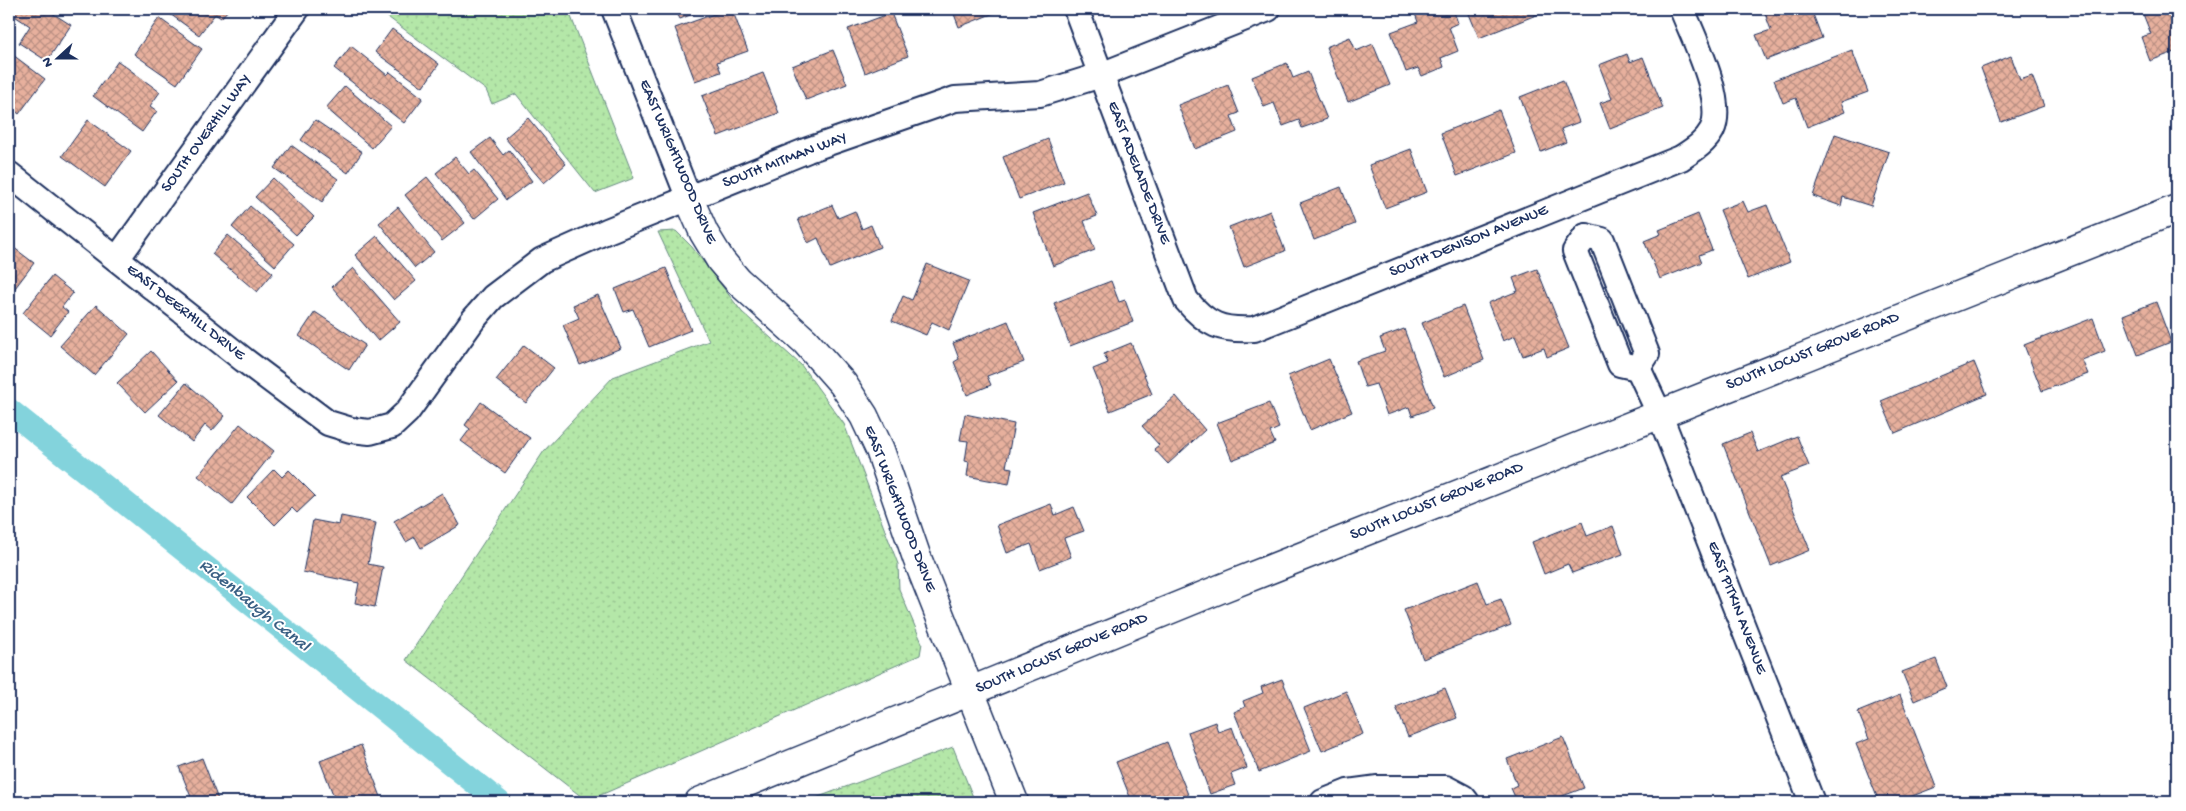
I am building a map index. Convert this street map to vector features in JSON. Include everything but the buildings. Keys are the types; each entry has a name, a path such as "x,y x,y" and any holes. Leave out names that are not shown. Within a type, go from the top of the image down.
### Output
{"main road":[{"name":"EAST WRIGHTWOOD DRIVE","path":"689,199 704,233 721,261 738,281 804,341 843,384 864,416 880,450 918,558 1014,802"},
{"name":"SOUTH LOCUST GROVE ROAD","path":"699,802 1220,589 1659,413 2177,209"}],"street":[{"name":"SOUTH OVERHILL WAY","path":"117,259 297,9"},
{"name":"EAST WRIGHTWOOD DRIVE","path":"614,9 689,199"},
{"name":"EAST ADELAIDE DRIVE","path":"1076,9 1186,300 1199,316 1215,326"},
{"name":"SOUTH MITMAN WAY","path":"370,432 392,426 407,412 473,320 493,297 542,260 607,231 808,150 955,99 1040,94 1101,75 1268,9"},
{"name":"SOUTH DENISON AVENUE","path":"1215,326 1234,330 1254,329 1681,158 1699,146 1712,129 1716,108 1712,87 1682,9"},
{"name":"EAST DEERHILL DRIVE","path":"9,174 244,360 328,423 351,430 370,432"},
{"name":"EAST PITKIN AVENUE","path":"1573,200 1586,236 1575,251 1620,364 1638,368 1659,413 1812,802"},
{"path":"1322,802 1348,792 1378,788 1446,788 1465,800"}],"green space":[{"path":"377,9 568,9 634,178 595,193 516,94 492,104 486,90"},
{"path":"676,231 692,247 742,312 801,365 844,424 898,564 899,589 922,643 920,655 587,801 406,660 544,451 613,377 709,341 658,232"},
{"path":"953,747 975,802 805,802"}],"waterway":[{"name":"Ridenbaugh Canal","path":"9,410 499,802"}]}
